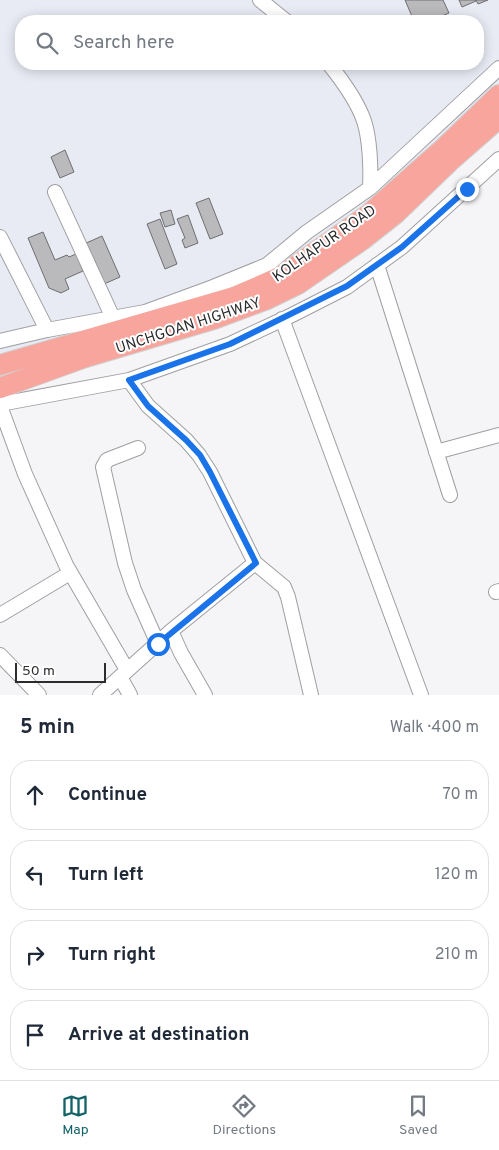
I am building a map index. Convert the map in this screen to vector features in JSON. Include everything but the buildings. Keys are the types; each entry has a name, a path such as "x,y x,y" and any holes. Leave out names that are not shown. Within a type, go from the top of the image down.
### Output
{"highway":[{"name":"KOLHAPUR ROAD","path":"0,366 237,296 280,277 368,215 444,148 499,95"},
{"name":"UNCHGOAN HIGHWAY","path":"0,388 83,358 214,320 266,300 298,284 362,240 395,214 450,161 499,118"}],"street":[{"path":"260,0 279,15"},
{"path":"0,341 47,330 145,312 267,265 307,232 370,188 499,68"},
{"path":"333,70 364,122 371,169 370,188"},
{"path":"130,695 123,674 70,573 25,474 0,405 129,380 230,344 282,320 347,286 402,247 499,159"},
{"path":"55,192 113,318"},
{"path":"0,238 47,330"},
{"path":"377,265 450,495"},
{"path":"282,320 421,695"},
{"path":"129,380 148,406 200,455 256,563 284,587 311,695"},
{"path":"436,452 499,435"},
{"path":"138,448 107,460 103,467 125,563 134,590 158,644"},
{"path":"100,695 172,631 256,563"},
{"path":"0,615 70,573"},
{"path":"172,631 181,653 205,695"},
{"path":"0,656 39,695"}],"shaded area":[{"path":"0,0 499,0 499,95 280,277 0,366"}],"route":[{"path":"158,644 256,563 200,455 148,406 129,380 230,344 292,315 347,286 402,247 467,189"}]}
